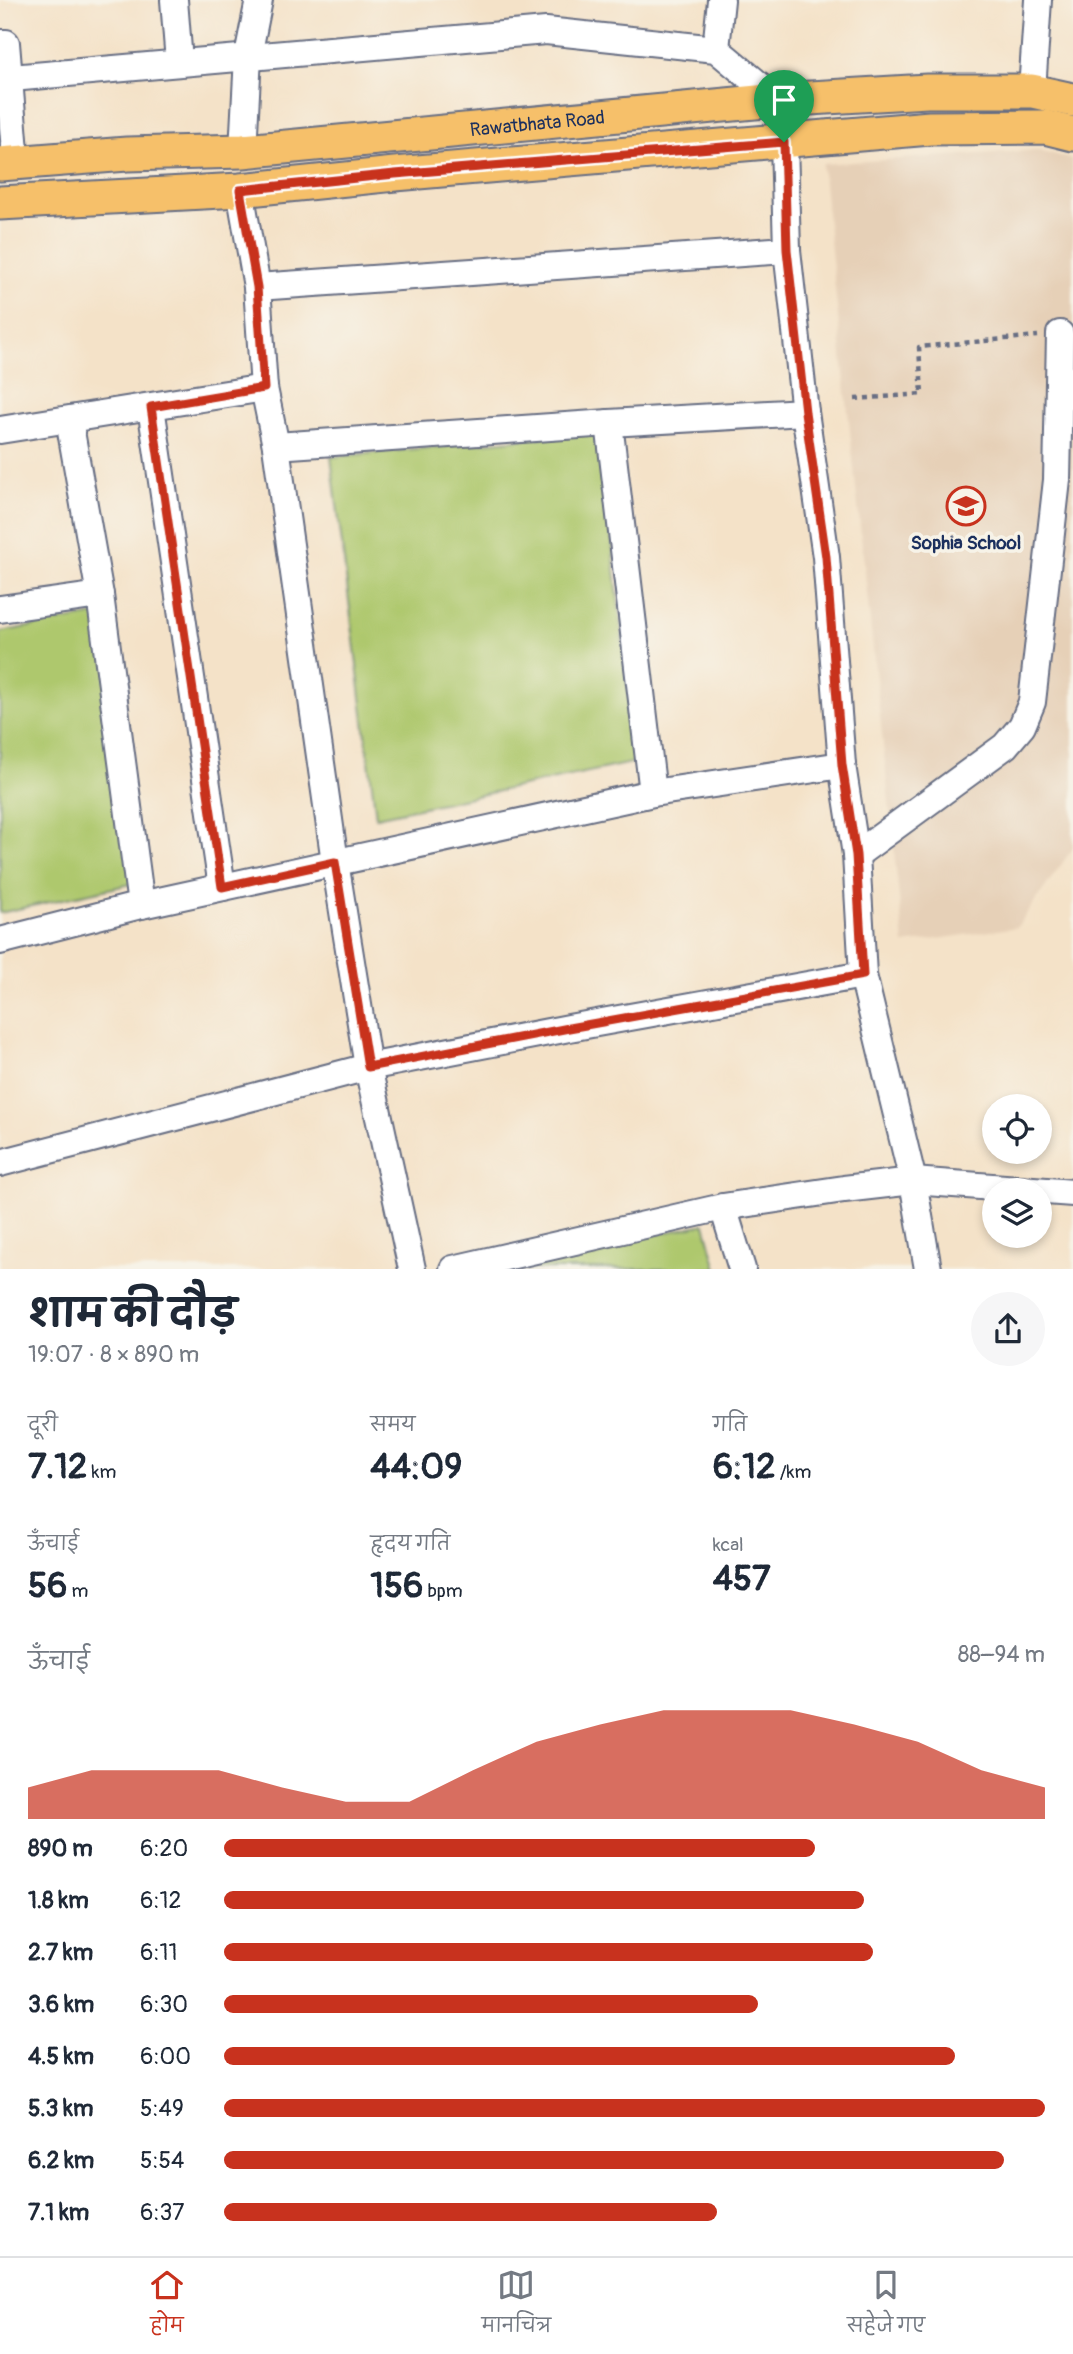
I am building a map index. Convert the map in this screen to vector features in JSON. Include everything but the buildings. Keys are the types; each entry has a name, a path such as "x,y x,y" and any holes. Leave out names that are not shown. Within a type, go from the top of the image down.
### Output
{"main road":[{"name":"Rawatbhata Road","path":"8,163 127,153 243,151 777,100 927,91 1032,92 1073,100"},
{"name":"Rawatbhata Road","path":"0,203 240,190 930,128 1045,127 1073,134"}],"street":[{"path":"174,0 179,62"},
{"path":"243,151 248,56 260,0"},
{"path":"716,49 720,0"},
{"path":"1032,92 1038,0"},
{"path":"5,79 546,31 716,49 777,100 784,142 787,250 805,412 826,557 842,765 856,855 863,975 913,1181 928,1269"},
{"path":"0,43 6,43 8,163"},
{"path":"240,190 257,287 264,388 276,446 335,862 368,1067 412,1269"},
{"path":"257,287 787,250"},
{"path":"856,855 1005,746 1022,726 1032,702 1058,467 1060,334"},
{"path":"0,430 264,388"},
{"path":"151,407 222,887"},
{"path":"276,446 805,412"},
{"path":"69,420 100,595 141,905"},
{"path":"609,423 653,793"},
{"path":"0,609 100,595"},
{"path":"0,941 141,905 653,793 842,765"},
{"path":"0,1163 368,1067 863,975"},
{"path":"453,1269 723,1207 844,1189 913,1181 1073,1193"},
{"path":"723,1207 742,1269"}],"path":[{"path":"855,399 922,394 919,347 1060,334"}],"shaded area":[{"name":"Sophia School","path":"1040,150 1073,160 1073,848 1017,927 904,944 822,164"}],"green space":[{"path":"600,432 636,762 376,817 331,457"},
{"path":"100,614 136,883 0,913 0,632"},
{"path":"705,1224 717,1269 496,1269"}],"place":[{"name":"Sophia School","path":"966,506"}],"route":[{"path":"784,142 787,250 805,412 826,557 842,765 856,855 863,975 368,1067 335,862 222,887 151,407 264,388 257,287 240,190 395,174 784,142"}]}
